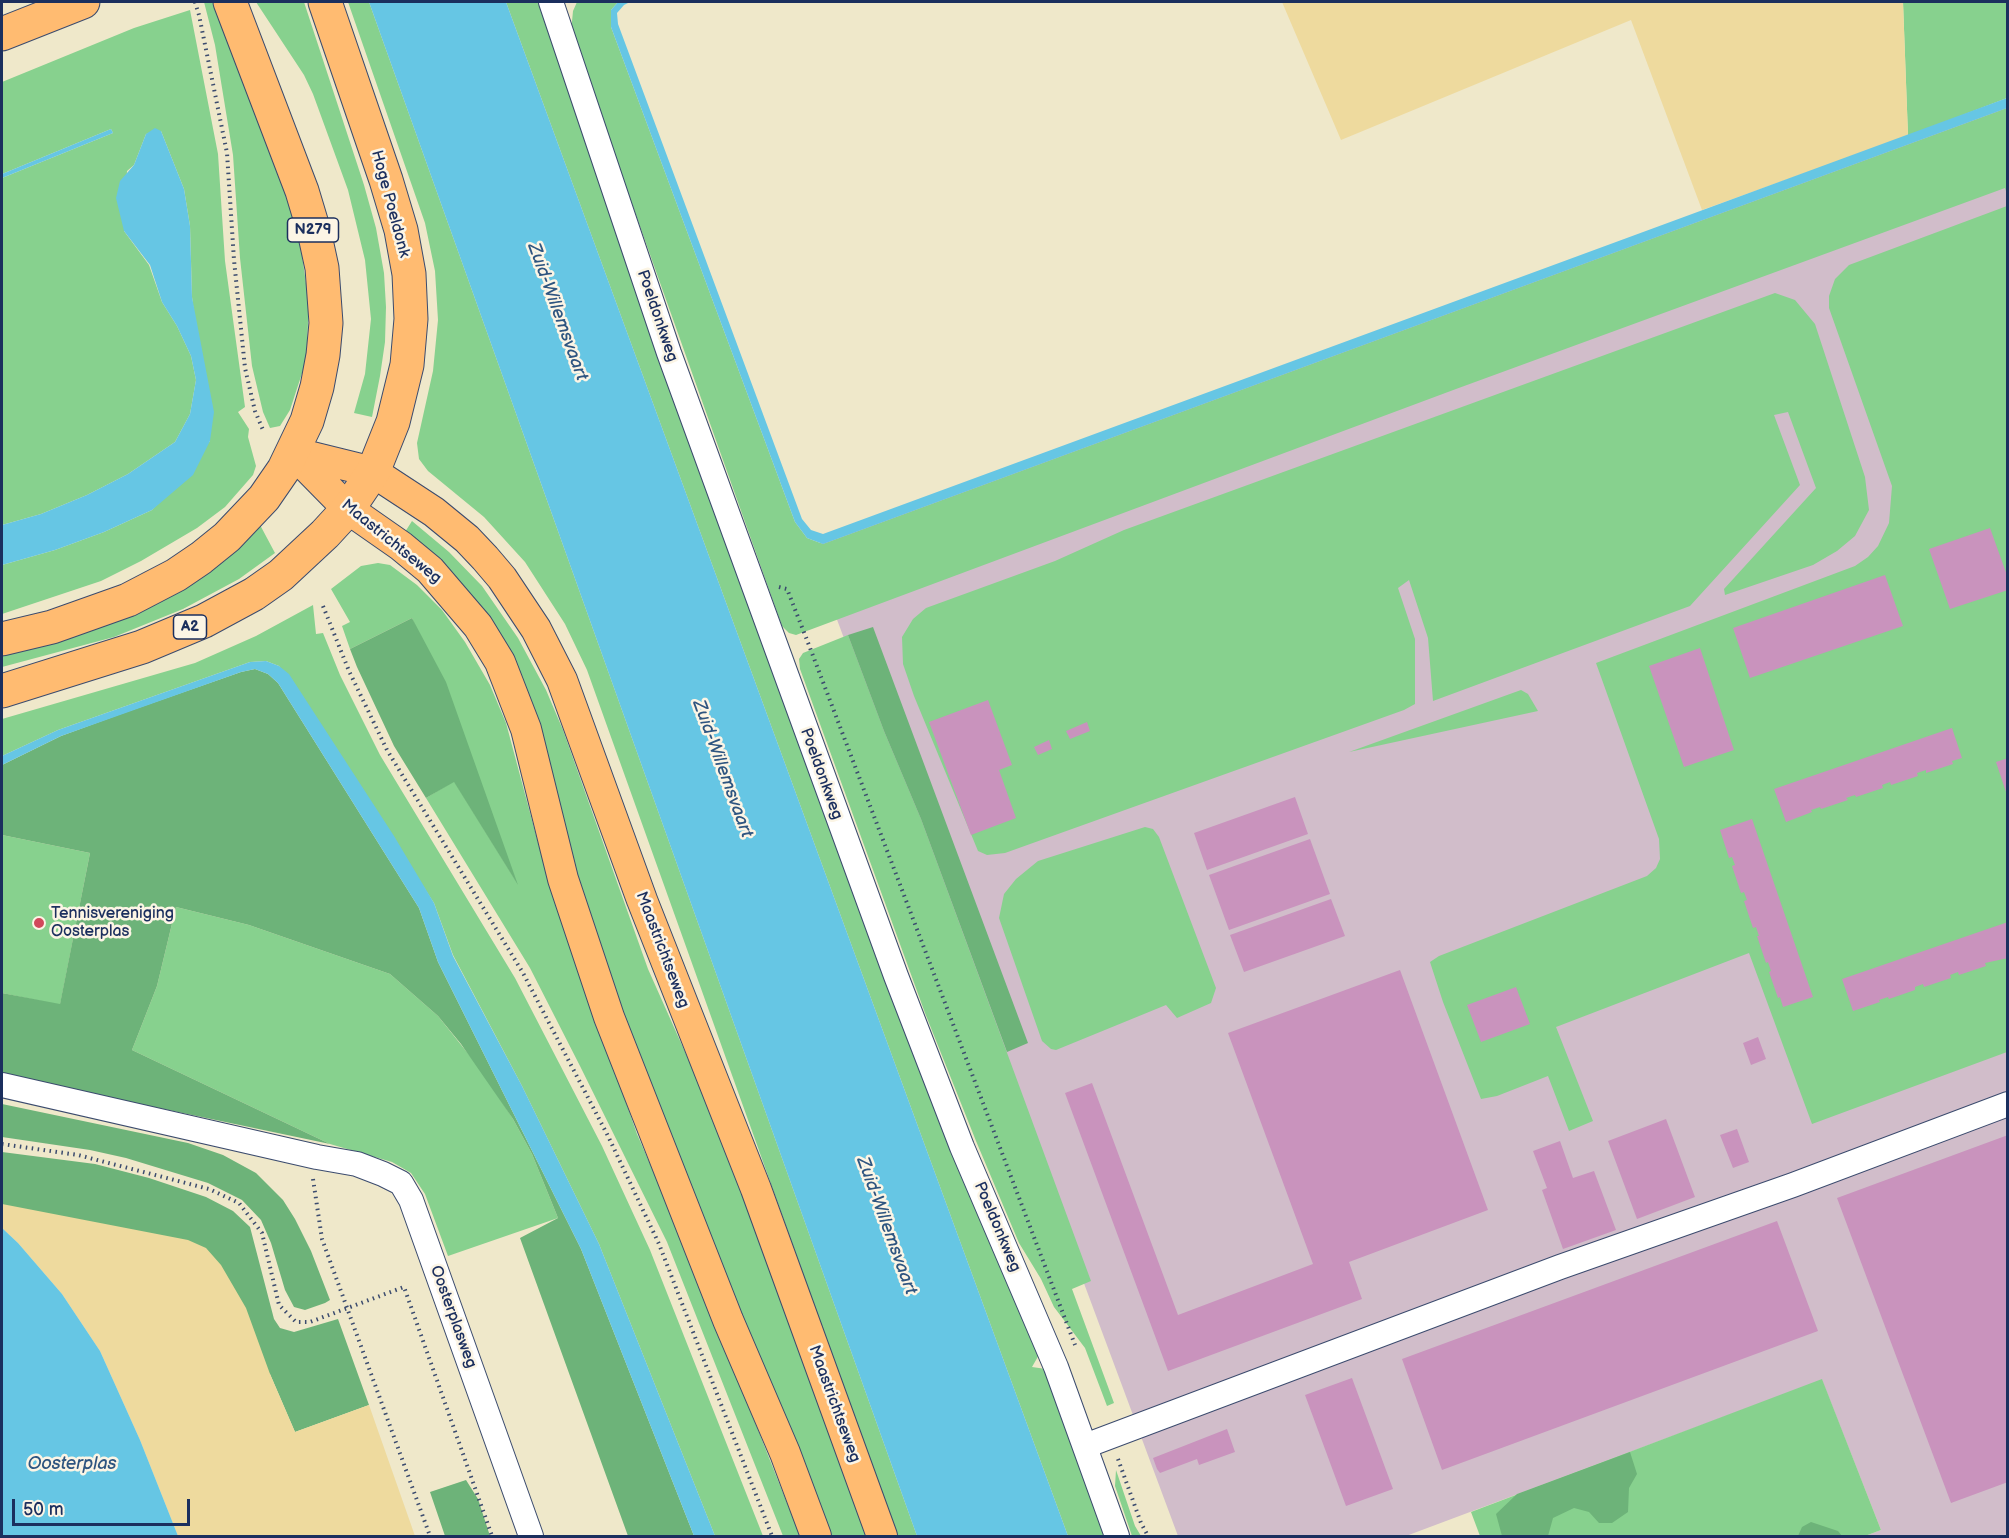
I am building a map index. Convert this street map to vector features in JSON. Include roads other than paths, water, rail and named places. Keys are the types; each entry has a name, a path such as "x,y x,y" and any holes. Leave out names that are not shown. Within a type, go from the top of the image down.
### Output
{"highway":[{"path":"2,34 83,2"},
{"name":"N279","path":"230,2 302,191 322,268 326,323 323,355 312,404 292,452"},
{"name":"Hoge Poeldonk","path":"325,2 386,180 401,230 409,274 411,319 406,365 393,422 372,472 348,508"},
{"path":"2,639 52,627 128,600 176,575 201,558 246,518 275,484 292,452"},
{"name":"A2","path":"2,691 142,647 229,609 281,575 325,534 348,508"}],"main road":[{"name":"Maastrichtseweg","path":"292,452 372,472 434,512 467,539 485,558 531,620 562,680 642,900 756,1189 882,1536"},
{"name":"Maastrichtseweg","path":"292,452 348,508 401,546 447,588 478,626 509,682 526,729 563,879 609,1017 816,1536"}],"street":[{"name":"Poeldonkweg","path":"551,2 669,353 916,1030 962,1147 1056,1367 1117,1536"},
{"name":"Oosterplasweg","path":"2,1085 317,1157 357,1164 401,1183 411,1200 531,1536"},
{"path":"1085,1446 2007,1104"}],"water":[{"name":"Zuid-Willemsvaart","path":"369,2 506,2 1068,1536 917,1536"},
{"path":"618,2 630,2 617,13 618,24 802,519 811,530 823,534 2007,98 2007,108 823,544 807,538 795,522 611,27 611,10"},
{"path":"155,128 161,131 184,189 190,226 192,297 214,412 210,441 193,475 152,510 104,532 55,550 2,565 2,525 41,514 87,495 128,474 175,442 190,414 196,380 191,356 177,326 162,302 150,265 124,231 116,198 120,181 134,165 146,134"},
{"path":"111,129 113,133 2,178 2,174"},
{"path":"266,661 279,666 289,674 394,836 434,903 453,956 522,1086 599,1244 715,1536 694,1536 581,1249 438,962 419,908 278,683 268,674 255,669 241,672 61,736 2,765 2,756 58,730 250,662"},
{"name":"Oosterplas","path":"2,1228 62,1294 100,1351 140,1440 178,1536 2,1536"}],"place":[{"name":"Tennisvereniging Oosterplas","path":"39,923"}]}
